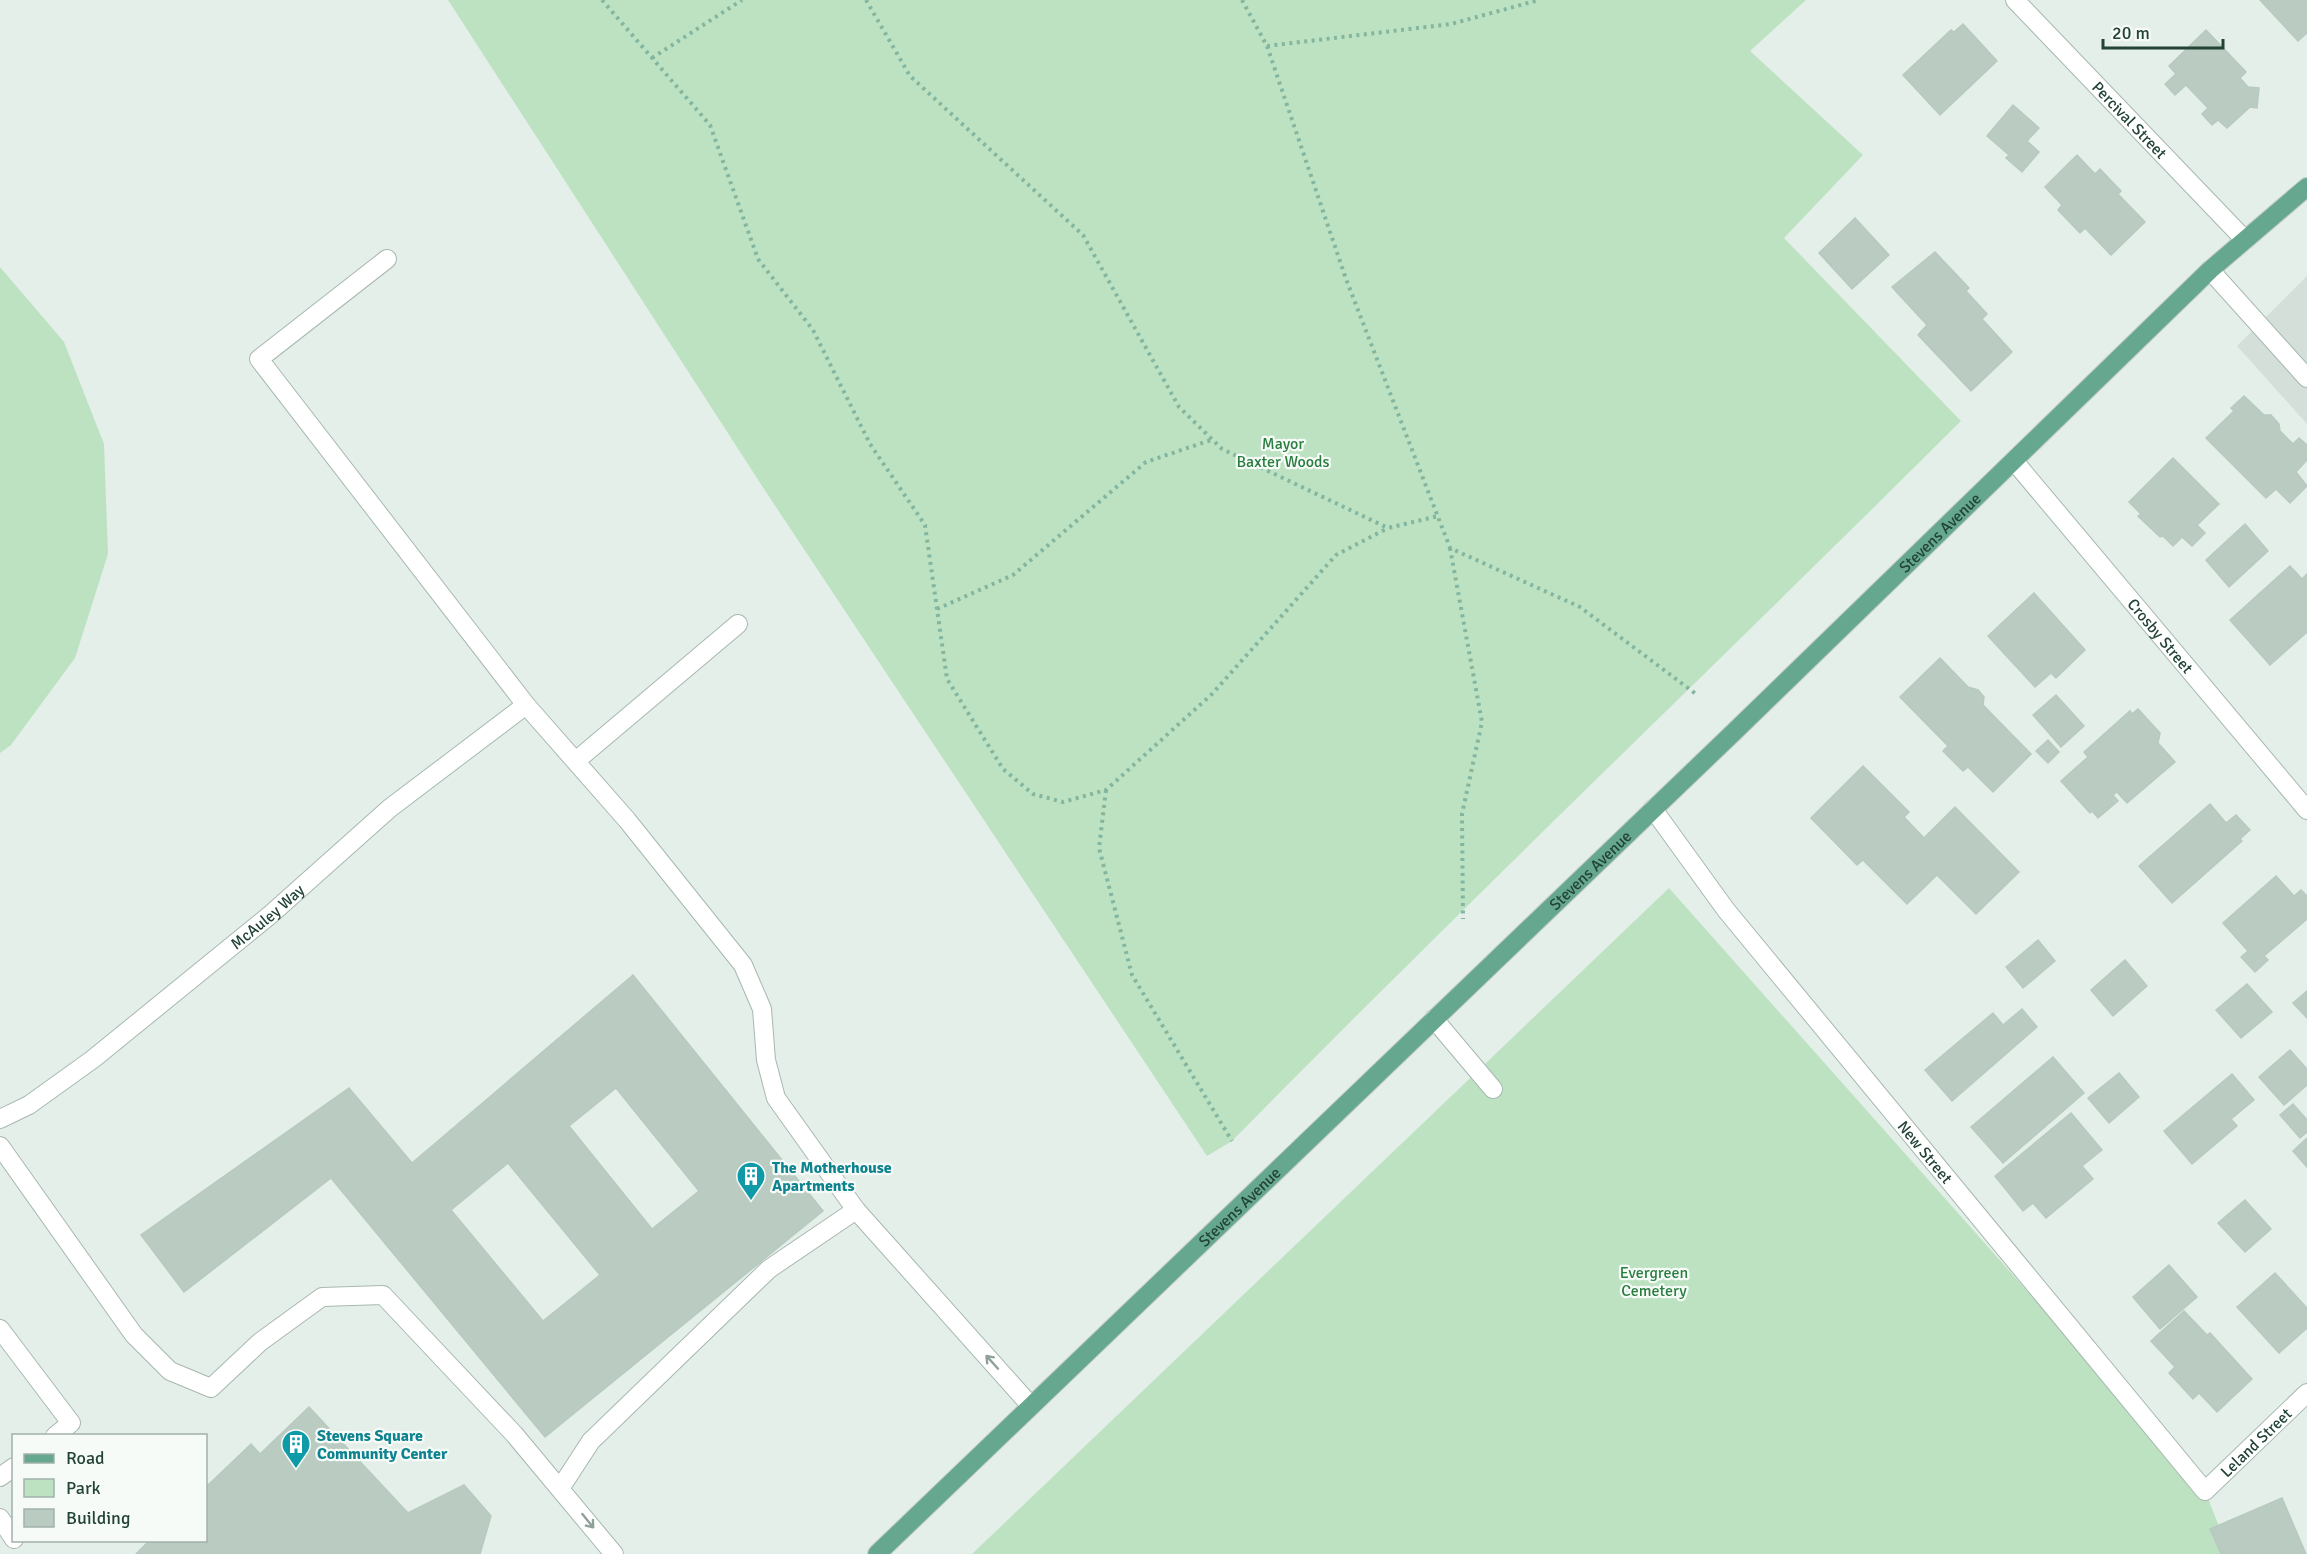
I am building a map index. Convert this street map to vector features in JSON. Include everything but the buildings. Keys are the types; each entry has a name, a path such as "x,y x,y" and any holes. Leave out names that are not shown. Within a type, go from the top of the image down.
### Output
{"main road":[{"name":"Stevens Avenue","path":"877,1554 2210,270 2307,187"}],"street":[{"name":"Percival Street","path":"2015,0 2245,240"},
{"path":"387,259 259,359 526,705 577,760 742,965 762,1009 766,1060 776,1098 856,1210 1031,1406"},
{"path":"2210,270 2307,378"},
{"name":"Crosby Street","path":"2014,461 2307,810"},
{"path":"577,760 738,624"},
{"name":"McAuley Way","path":"0,1119 28,1105 93,1059 270,915 390,808 526,705"},
{"name":"New Street","path":"1653,809 1726,910 2205,1491"},
{"path":"1434,1019 1493,1089"},
{"path":"0,1146 134,1335 170,1371 211,1388 260,1342 322,1297 383,1295 561,1487 614,1554"},
{"path":"561,1487 591,1441 770,1269 856,1210"},
{"path":"0,1329 71,1423 57,1434"},
{"name":"Leland Street","path":"2205,1491 2307,1393"},
{"path":"0,1518 12,1537"}],"path":[{"path":"602,0 710,125 758,259 813,330 870,444 925,525 947,679 1003,769 1033,794 1063,802 1106,790 1212,694 1336,555 1388,528 1438,516"},
{"path":"652,58 742,0"},
{"path":"866,0 910,76 1083,235 1179,407 1221,449 1388,528"},
{"path":"1242,0 1267,46 1346,279 1450,548 1482,722 1462,814 1463,919"},
{"path":"1267,46 1451,24 1539,0"},
{"path":"937,609 1013,575 1146,462 1211,439"},
{"path":"1450,548 1580,607 1696,694"},
{"path":"1106,790 1099,848 1132,975 1232,1141"}],"shaded area":[{"path":"2307,276 2307,424 2237,346"}],"green space":[{"name":"Mayor Baxter Woods","path":"448,0 1806,0 1750,51 1863,155 1784,238 1961,421 1413,959 1232,1141 1207,1156 766,492"},
{"path":"0,267 64,342 104,444 108,554 75,658 11,745 0,753"},
{"name":"Evergreen Cemetery","path":"1669,888 2205,1491 2230,1554 972,1554"}],"place":[{"name":"The Motherhouse Apartments","path":"751,1202"},
{"name":"Stevens Square Community Center","path":"296,1470"}]}
